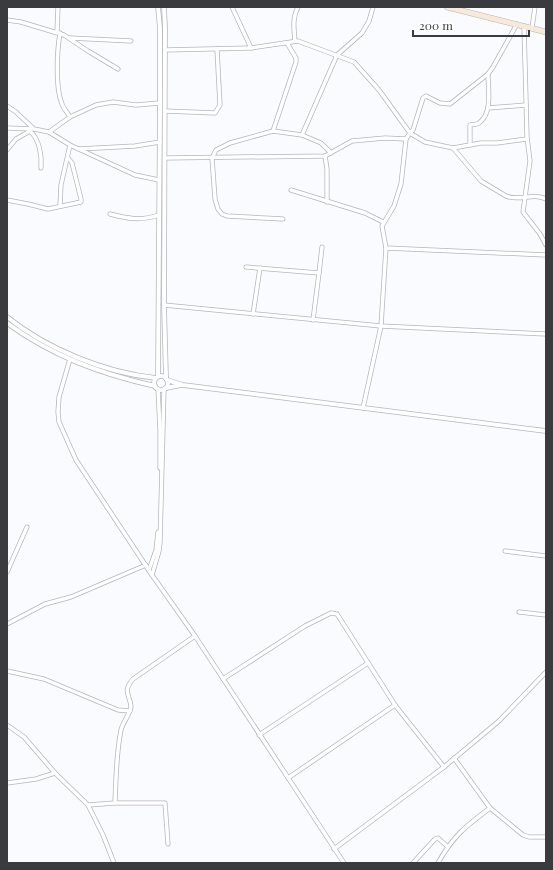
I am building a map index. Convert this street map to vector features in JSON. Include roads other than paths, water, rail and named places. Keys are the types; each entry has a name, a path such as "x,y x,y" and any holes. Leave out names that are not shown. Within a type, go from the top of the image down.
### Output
{"main road":[{"path":"447,7 546,32"}],"street":[{"path":"58,7 57,49 59,93 62,104 70,117"},
{"path":"149,570 156,550 158,529 160,444 156,388 154,384 157,377 160,215 160,28 158,7"},
{"path":"152,575 160,543 165,389 168,384 166,379 164,305 166,158 164,7"},
{"path":"232,7 251,48"},
{"path":"295,41 293,20 294,14 298,7"},
{"path":"302,135 337,55 362,33 369,21 373,7"},
{"path":"532,28 535,7"},
{"path":"7,20 21,22 58,33 67,37 118,69"},
{"path":"363,408 381,326 386,248 382,226 383,222 394,206 401,184 406,139 413,130 423,98 426,96 440,103 450,104 488,74 517,24"},
{"path":"524,26 527,139 530,161 523,212 540,234 546,246"},
{"path":"67,37 131,41"},
{"path":"165,50 251,48 295,41 354,62 378,90 410,133 425,142 453,148 527,139"},
{"path":"272,131 296,62 296,58 287,43"},
{"path":"165,111 215,113 217,111 220,105 217,49"},
{"path":"470,145 470,125 480,122 488,108 488,74"},
{"path":"49,132 70,117 96,105 113,102 136,106 160,103"},
{"path":"488,108 526,105"},
{"path":"7,106 16,112 31,130 40,152 41,168"},
{"path":"7,128 49,132 78,149 135,175 159,180"},
{"path":"7,150 16,139 29,134 31,130"},
{"path":"283,219 227,216 222,214 218,209 216,199 212,158 216,150 230,143 272,131 302,135 321,143 331,153"},
{"path":"166,158 325,156 352,141 386,138 406,139"},
{"path":"78,149 135,146 160,142"},
{"path":"60,206 60,186 70,145"},
{"path":"453,148 481,181 510,197 524,198 538,196 546,199"},
{"path":"325,156 327,170 327,202"},
{"path":"7,200 48,209 82,200 72,163 68,158"},
{"path":"290,190 366,213 383,222"},
{"path":"110,214 141,220 160,215"},
{"path":"313,320 322,247"},
{"path":"386,248 546,255"},
{"path":"246,267 319,273"},
{"path":"253,314 260,268"},
{"path":"164,305 381,326 546,334"},
{"path":"7,317 41,340 94,364 129,374 157,377 183,385 546,431"},
{"path":"7,323 35,342 70,359 112,375 156,388 165,389 183,385"},
{"path":"70,359 59,397 58,412 59,422 76,460 152,575 195,636 344,863"},
{"path":"7,572 27,527"},
{"path":"505,551 546,556"},
{"path":"7,624 45,604 71,597 146,565"},
{"path":"518,612 546,615"},
{"path":"223,679 305,626 334,613 337,614 395,705 444,767"},
{"path":"115,803 118,751 122,724 130,711 127,689 133,679 195,636"},
{"path":"259,735 368,663"},
{"path":"7,672 27,674 44,679 118,710 130,711"},
{"path":"334,849 444,767 499,721 546,672"},
{"path":"288,778 395,705"},
{"path":"7,725 24,737 55,772 88,805 103,835 114,863"},
{"path":"454,758 490,808 524,835 529,837 546,837"},
{"path":"7,783 36,779 55,772"},
{"path":"88,805 115,803 165,803 168,844"},
{"path":"438,863 461,830 490,808"},
{"path":"413,863 435,839 440,839 448,847"}]}
